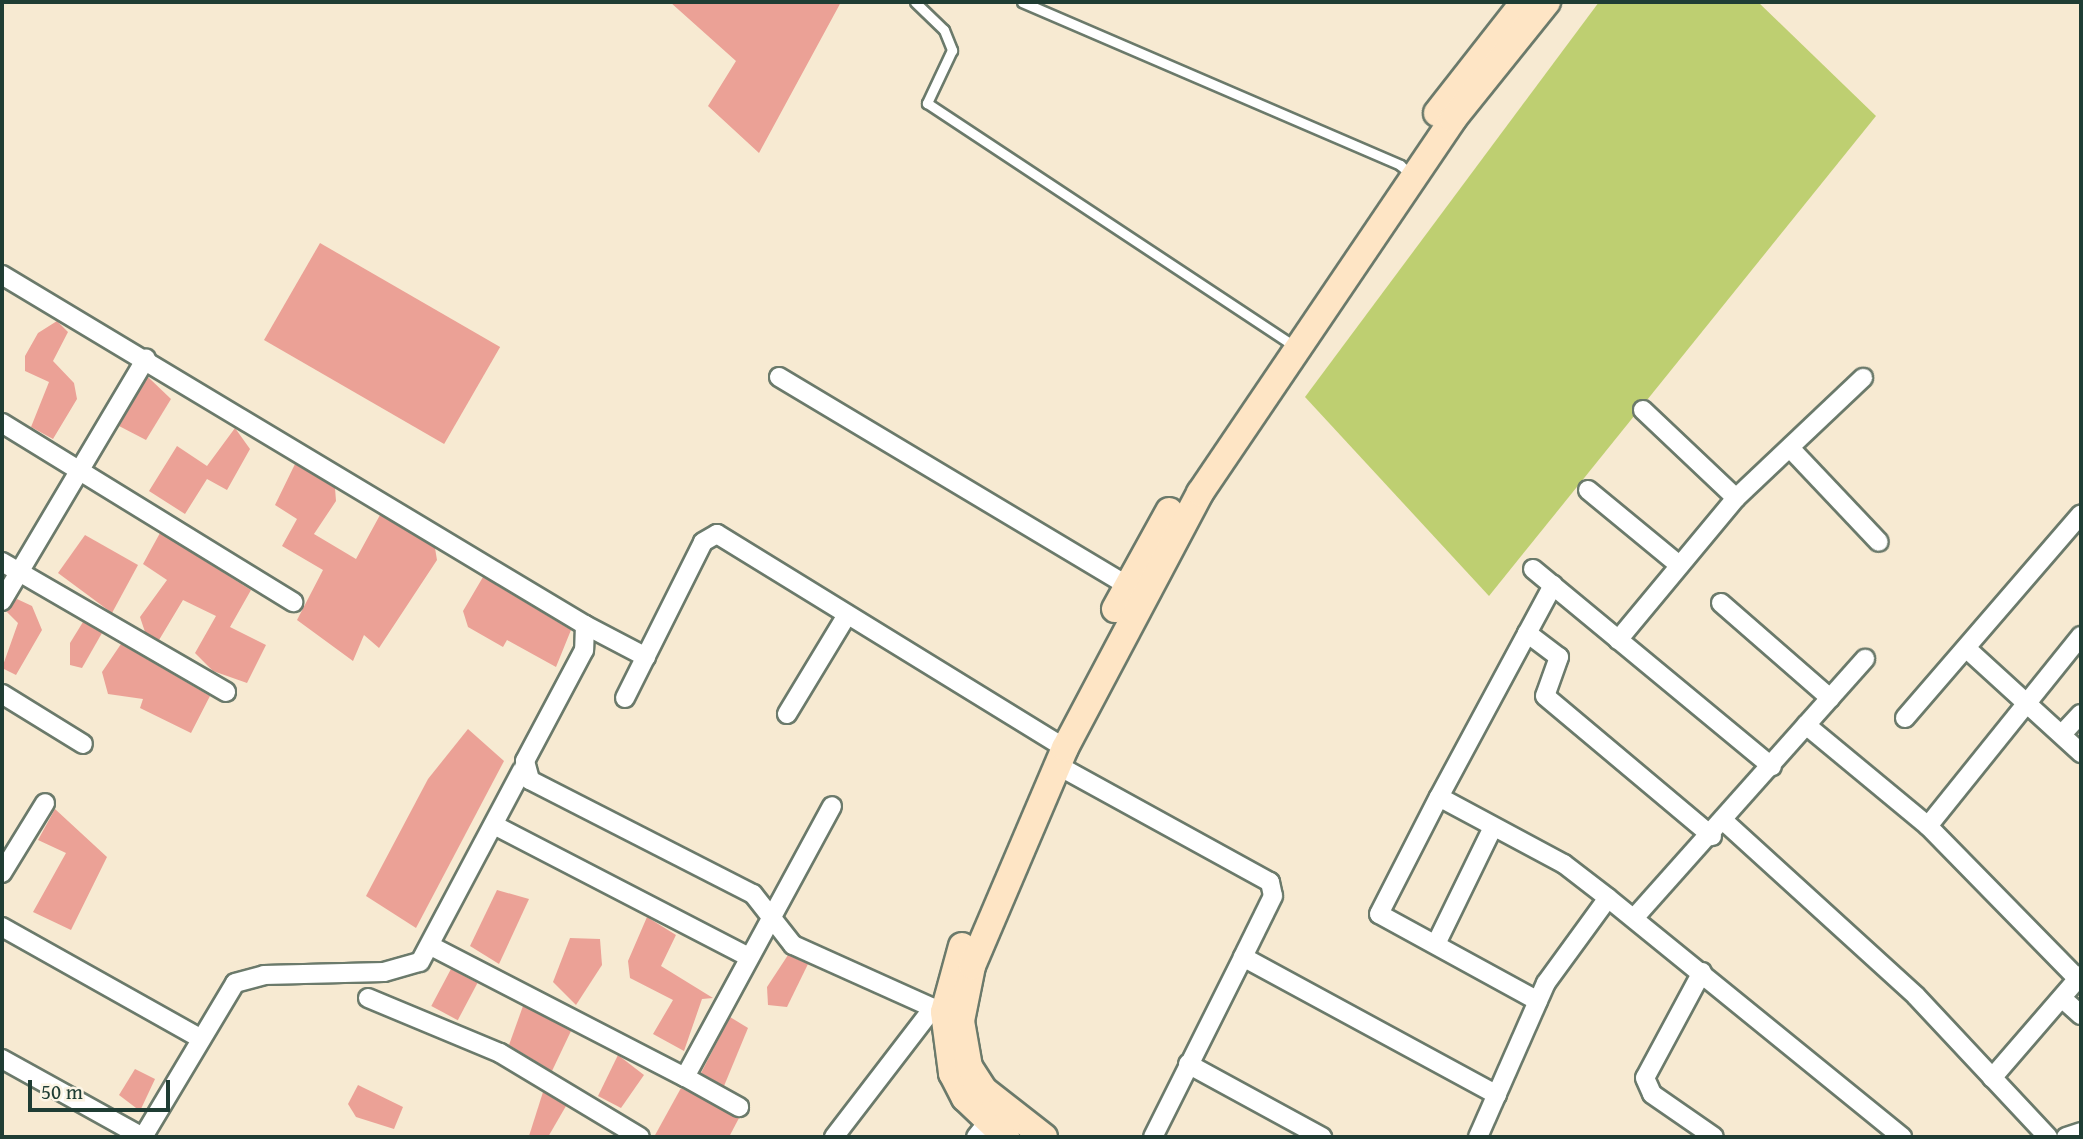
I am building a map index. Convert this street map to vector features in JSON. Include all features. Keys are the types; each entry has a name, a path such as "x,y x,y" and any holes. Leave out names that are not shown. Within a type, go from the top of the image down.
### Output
{"main road":[{"path":"990,1132 952,1073 946,1014 975,912 1135,590 1291,344 1406,171 1524,2"},
{"path":"1406,171 1547,2"},
{"path":"946,1014 969,1067 984,1090 1044,1137"}],"street":[{"path":"2,275 146,358 585,625 646,657"},
{"path":"2,601 146,358"},
{"path":"779,377 1135,590"},
{"path":"1618,640 1736,498 1863,378"},
{"path":"1643,410 1736,498"},
{"path":"2,423 293,602"},
{"path":"1790,448 1879,542"},
{"path":"1588,490 1679,565"},
{"path":"1905,718 2081,514"},
{"path":"625,698 709,535 726,538 1057,751 1274,886 1243,957 1153,1137"},
{"path":"2,562 226,692"},
{"path":"1533,569 1772,767"},
{"path":"1538,1001 1436,944 1384,919 1378,909 1553,585"},
{"path":"1721,603 1830,698"},
{"path":"786,714 847,615"},
{"path":"2,1059 144,1137 224,994 247,977 406,969 431,946 494,825 584,650 585,625"},
{"path":"1527,633 1559,657 1545,696 1712,836"},
{"path":"1928,826 2081,636"},
{"path":"1966,648 2029,699 2081,753"},
{"path":"1636,917 1725,822 1865,659"},
{"path":"2,694 82,744"},
{"path":"2063,733 2081,714"},
{"path":"1806,725 1928,826 2080,977 1993,1078"},
{"path":"522,770 753,894 793,945 946,1014 834,1137"},
{"path":"1439,797 1564,864 1636,917 1902,1137"},
{"path":"2,873 45,803"},
{"path":"685,1077 832,806"},
{"path":"1725,822 1916,996 2048,1137"},
{"path":"494,825 749,957"},
{"path":"1436,944 1493,827"},
{"path":"1478,1137 1538,1001 1608,898"},
{"path":"2,927 200,1038"},
{"path":"431,946 739,1107"},
{"path":"1243,957 1497,1096"},
{"path":"1702,972 1645,1078 1652,1094 1714,1137"},
{"path":"368,998 500,1052 640,1137"},
{"path":"2063,999 2081,1015"},
{"path":"1188,1064 1322,1137"},
{"path":"2066,1137 2081,1132"}],"lane":[{"path":"915,2 944,30 952,50 927,103 1291,344"},
{"path":"1022,2 1406,171"}],"green space":[{"path":"1599,2 1758,2 1876,116 1489,596 1305,397"}],"building":[{"path":"670,2 841,2 759,153 708,106 736,61"},
{"path":"320,243 500,347 444,444 264,340"},
{"path":"57,321 68,332 53,361 74,383 77,399 53,439 31,427 49,382 25,371 25,356 38,333"},
{"path":"148,377 171,399 146,440 119,426"},
{"path":"235,428 250,449 227,490 207,479 185,514 149,491 177,446 207,466"},
{"path":"295,464 335,488 336,501 314,534 356,559 380,515 435,548 437,560 379,648 364,635 353,661 297,620 323,570 282,546 297,519 275,505"},
{"path":"160,533 251,590 230,627 266,645 247,683 213,671 195,653 216,616 183,600 159,640 145,632 140,617 167,580 143,564"},
{"path":"85,535 138,565 112,613 58,573"},
{"path":"483,577 571,630 556,667 507,640 503,647 468,627 463,611"},
{"path":"17,599 32,606 42,630 16,675 2,668 18,623 6,611"},
{"path":"83,622 102,633 82,668 70,665 70,643"},
{"path":"121,644 210,696 191,733 140,708 143,699 108,694 102,672"},
{"path":"468,729 504,761 416,928 366,896 428,779"},
{"path":"55,809 107,857 71,930 33,912 66,853 38,840"},
{"path":"497,890 529,899 499,964 470,946"},
{"path":"647,917 676,935 661,966 713,998 702,999 684,1051 653,1034 673,1000 630,978 628,961"},
{"path":"570,938 600,939 602,965 576,1005 553,982"},
{"path":"788,955 808,964 787,1007 768,1005 767,987"},
{"path":"451,969 477,983 458,1020 431,1006"},
{"path":"523,1006 571,1031 552,1071 509,1045"},
{"path":"730,1017 748,1028 724,1086 701,1073"},
{"path":"618,1055 644,1075 621,1108 598,1096"},
{"path":"135,1069 155,1079 140,1111 119,1095"},
{"path":"358,1085 403,1107 394,1129 356,1117 348,1104"},
{"path":"681,1088 739,1118 729,1137 654,1137"},
{"path":"543,1092 566,1106 548,1137 529,1136"}]}
